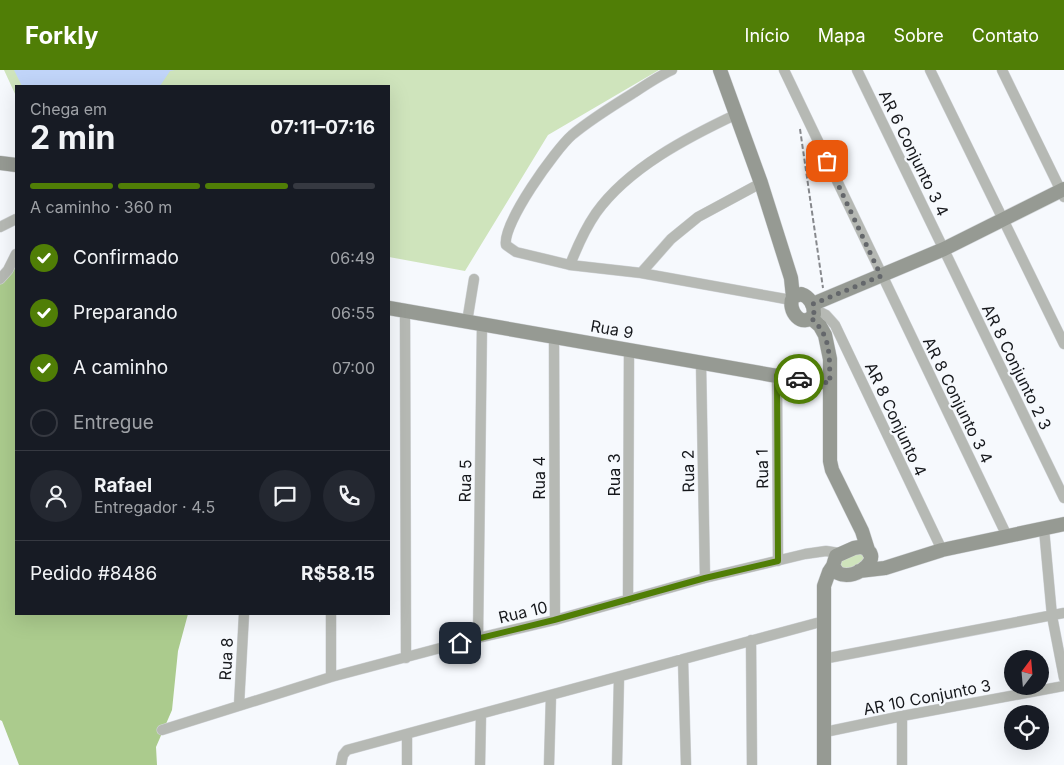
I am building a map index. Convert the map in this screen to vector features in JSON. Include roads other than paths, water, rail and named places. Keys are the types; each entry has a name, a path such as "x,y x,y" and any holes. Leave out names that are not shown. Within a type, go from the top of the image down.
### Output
{"street":[{"name":"AR 8 Conjunto 4","path":"672,70 614,105 572,136 539,178 519,208 505,239 506,245 516,252 570,265 641,273 806,304 826,315 835,325 942,550"},
{"path":"720,70 761,183 791,278 825,335 830,359 830,461 832,470 855,521 862,531 870,556 869,565 866,568 836,579 831,583 823,597"},
{"name":"AR 8 Conjunto 3 4","path":"784,70 1007,536"},
{"name":"AR 6 Conjunto 3 4","path":"857,70 944,249"},
{"path":"930,70 1064,344"},
{"path":"806,304 881,276 944,249 1063,192 1002,70"},
{"path":"570,265 581,238 596,212 619,187 650,162 704,130 737,114"},
{"path":"0,163 15,165"},
{"path":"641,273 671,239 698,217 761,183"},
{"path":"0,227 15,220"},
{"name":"AR 8 Conjunto 2 3","path":"944,249 1064,498"},
{"path":"0,279 8,270 15,256"},
{"path":"467,322 474,278"},
{"name":"Rua 9","path":"390,308 777,376 830,383"},
{"path":"405,311 406,658"},
{"name":"Rua 5","path":"478,638 482,324"},
{"name":"Rua 4","path":"554,337 554,620"},
{"name":"Rua 3","path":"628,600 630,350"},
{"name":"Rua 2","path":"701,363 705,578"},
{"name":"Rua 1","path":"777,376 778,561"},
{"path":"854,548 856,536 855,521"},
{"path":"835,561 838,573 885,568 942,550 1064,524"},
{"path":"1044,529 1052,616 1064,678"},
{"path":"824,765 823,597 826,577 835,561 854,548 863,548 870,556 901,562"},
{"name":"Rua 10","path":"162,730 331,677 554,620 705,578 805,554 826,551 835,561"},
{"path":"823,659 1064,613"},
{"name":"Rua 8","path":"239,705 244,615"},
{"path":"331,677 332,615"},
{"path":"341,765 343,755 347,750 824,621"},
{"path":"751,640 752,765"},
{"path":"683,659 686,765"},
{"path":"617,765 618,677"},
{"name":"AR 10 Conjunto 3","path":"825,732 1064,686"},
{"path":"549,765 551,695"},
{"path":"480,765 481,714"},
{"path":"902,716 902,765"},
{"path":"407,734 407,765"}],"water":[{"path":"14,70 175,70 170,71 161,85 22,85"}]}
